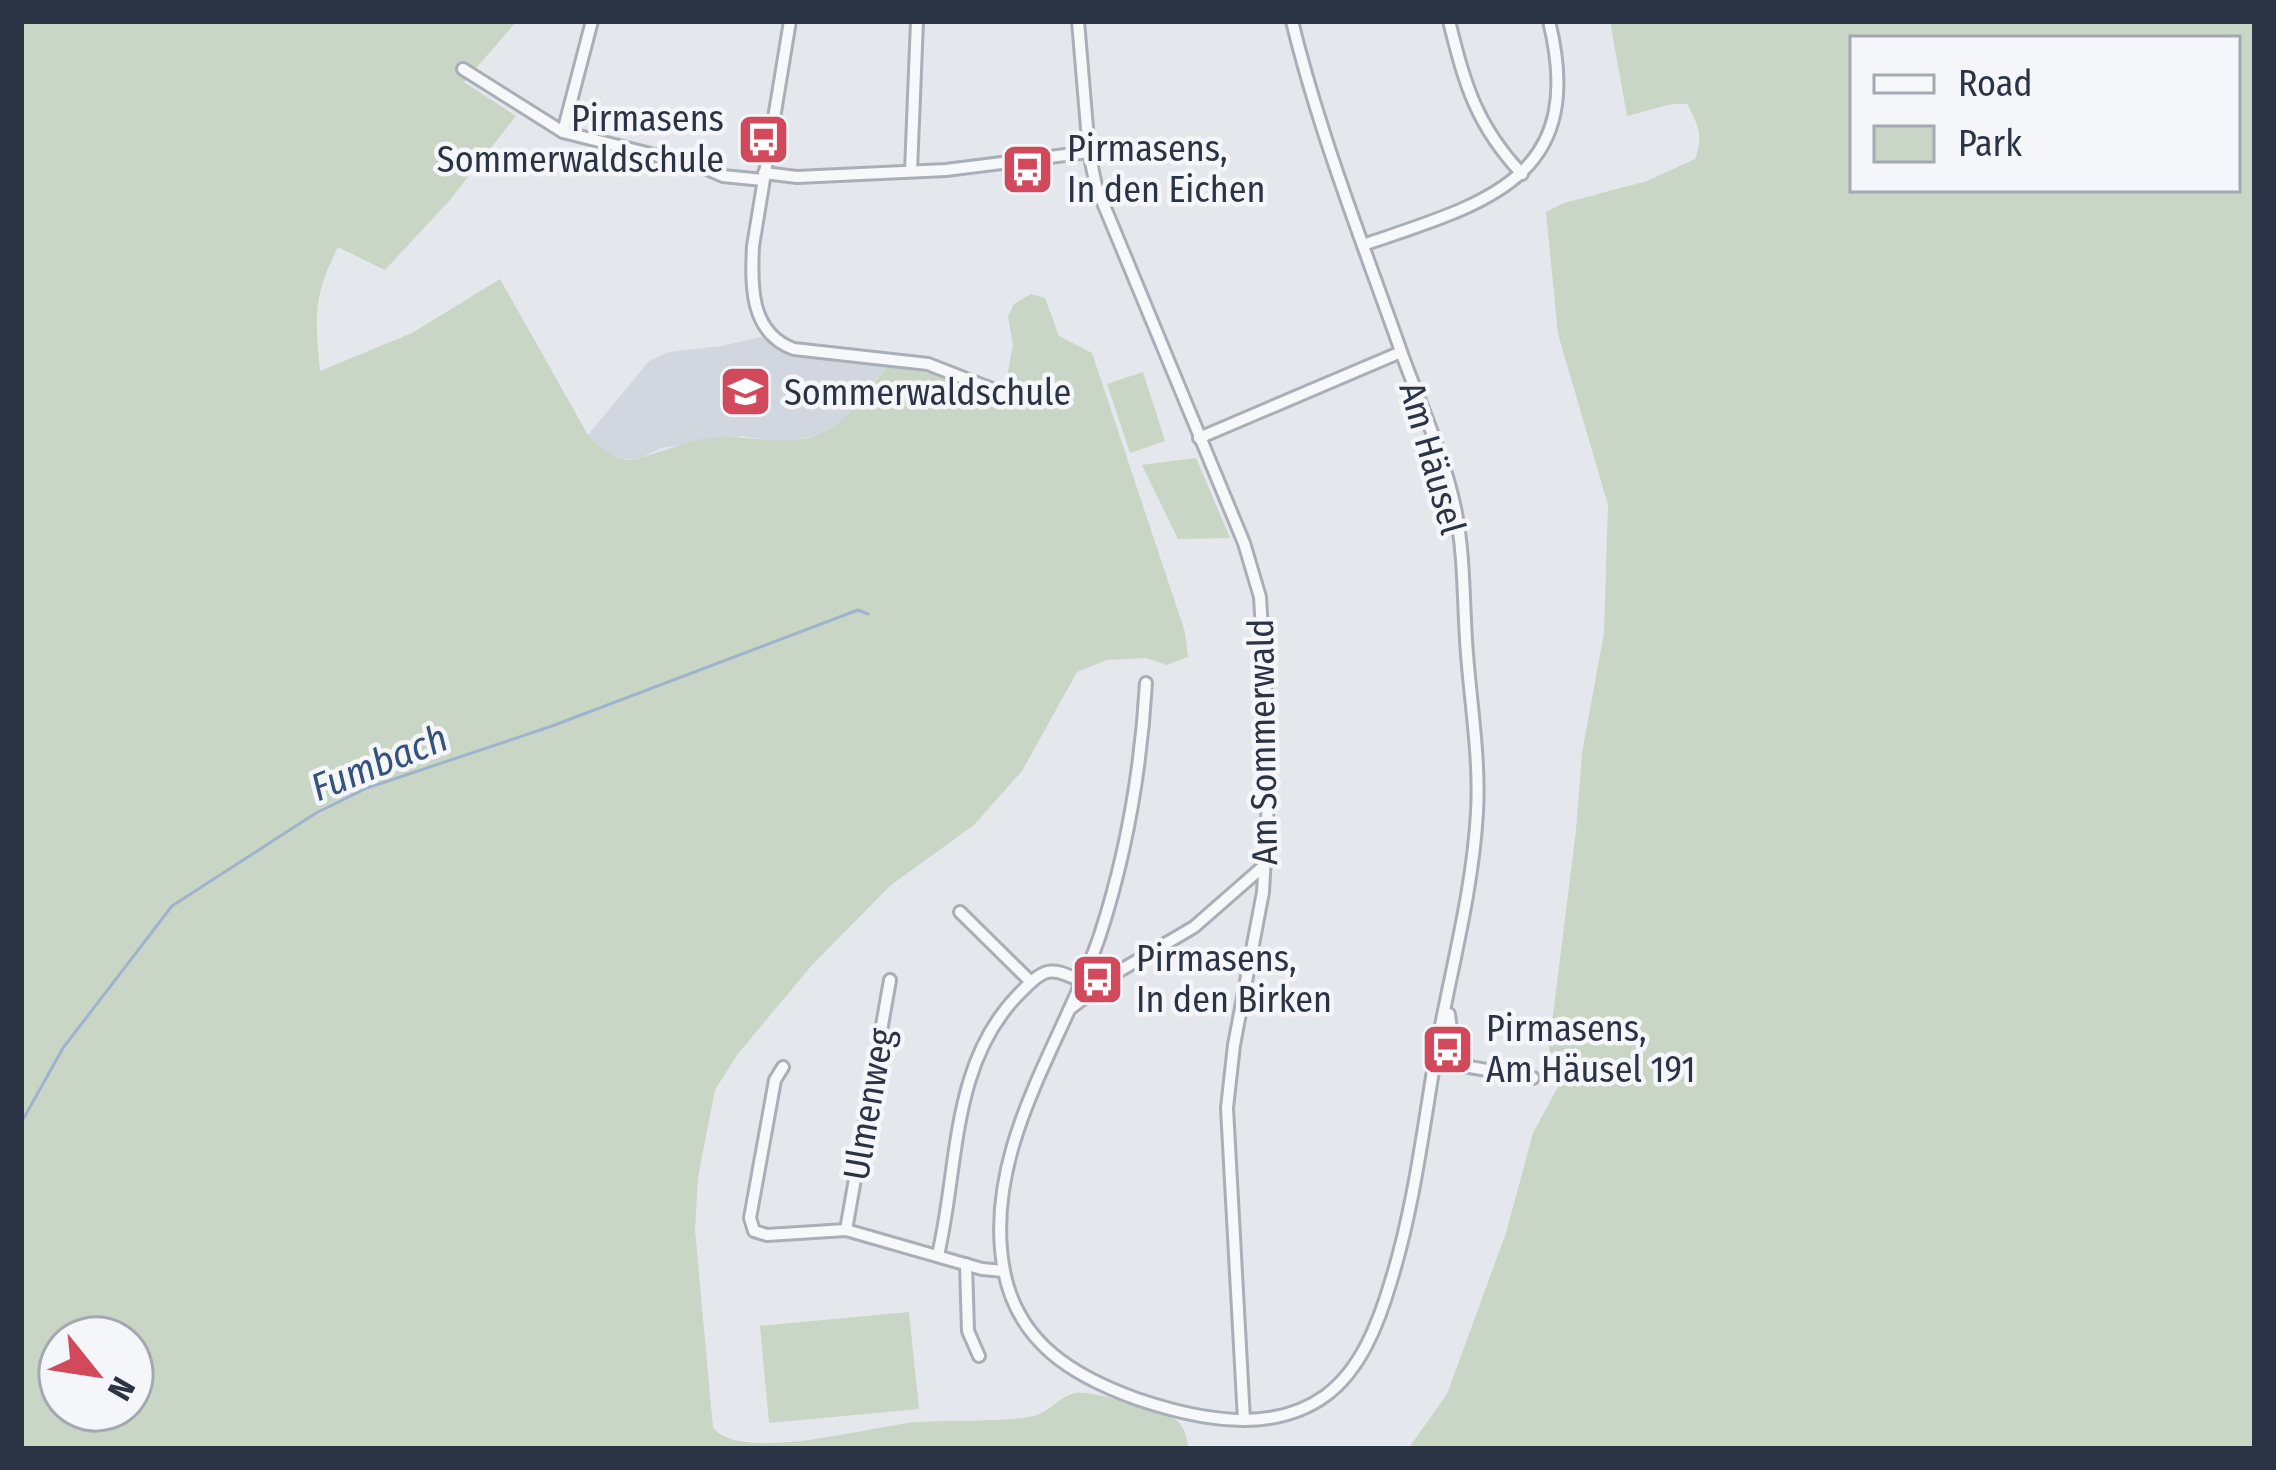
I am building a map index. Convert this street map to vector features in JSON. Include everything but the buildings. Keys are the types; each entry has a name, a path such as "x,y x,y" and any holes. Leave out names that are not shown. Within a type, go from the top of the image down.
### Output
{"street":[{"path":"563,132 592,21"},
{"path":"790,21 751,280 761,323 777,341 806,352 928,364 1007,395"},
{"path":"911,172 917,21"},
{"name":"Am Sommerwald","path":"1078,21 1089,152 1103,206 1252,562 1260,597 1270,764 1266,865 1227,1108 1244,1420"},
{"name":"Am Häusel","path":"1244,1420 1277,1417 1308,1406 1337,1386 1362,1352 1381,1310 1398,1255 1474,840 1476,776 1454,507 1316,111 1292,21"},
{"path":"1449,21 1474,110 1491,139 1522,174"},
{"path":"1363,245 1473,206 1522,174 1546,137 1559,97 1559,67 1549,21"},
{"path":"464,69 563,132 723,176 911,172 1089,152"},
{"path":"1199,438 1401,352"},
{"path":"1146,683 1132,813 1093,955 1030,1094 1012,1157 1002,1217 1004,1271 1032,1334 1071,1370 1150,1403 1244,1420"},
{"path":"1064,1015 1121,970 1194,927 1266,865"},
{"path":"960,912 1031,982"},
{"path":"1093,955 1106,968 1121,970"},
{"path":"938,1256 975,1056 998,1016 1031,982 1052,969 1080,981"},
{"name":"Ulmenweg","path":"846,1230 890,980"},
{"name":"Am Häusel","path":"1449,982 1449,1036 1464,1066"},
{"path":"1435,1061 1533,1078"},
{"path":"783,1067 775,1080 751,1228 762,1235 846,1230 1004,1271"},
{"path":"967,1264 968,1331 979,1356"}],"shaded area":[{"name":"Sommerwaldschule","path":"762,337 780,350 816,358 888,365 845,419 821,434 785,443 742,436 661,448 623,460 606,453 588,435 649,361 669,352"}],"green space":[{"path":"21,21 517,21 464,82 516,116 449,201 385,270 338,247 318,307 320,371 412,333 500,279 588,435 605,451 626,460 706,438 781,441 824,432 843,419 888,365 942,375 1015,405 1019,394 1009,382 1013,344 1008,317 1014,304 1031,294 1045,298 1059,336 1092,353 1185,632 1188,657 1167,665 1146,658 1107,660 1077,672 1022,771 974,825 891,885 812,965 737,1055 715,1090 698,1177 695,1230 713,1428 729,1438 780,1443 918,1422 1027,1417 1084,1393 1173,1418 1183,1428 1189,1449 21,1449"},
{"path":"1610,21 2255,21 2255,1449 1408,1449 1447,1394 1506,1233 1533,1133 1559,1085 1549,1048 1582,753 1604,633 1608,505 1558,334 1546,212 1647,181 1695,159 1699,144 1694,118 1687,104 1627,116"},
{"path":"1143,372 1165,441 1130,453 1107,384"},
{"path":"1196,458 1230,538 1178,539 1142,465"},
{"path":"909,1312 919,1409 769,1423 760,1326"}],"waterway":[{"name":"Fumbach","path":"21,1123 63,1048 172,906 316,813 367,788 552,726 858,610 868,614"}],"place":[{"name":"Pirmasens Sommerwaldschule","path":"763,139"},
{"name":"Pirmasens, In den Eichen","path":"1028,169"},
{"name":"Sommerwaldschule","path":"745,392"},
{"name":"Pirmasens, In den Birken","path":"1097,979"},
{"name":"Pirmasens, Am Häusel 191","path":"1447,1049"}]}
